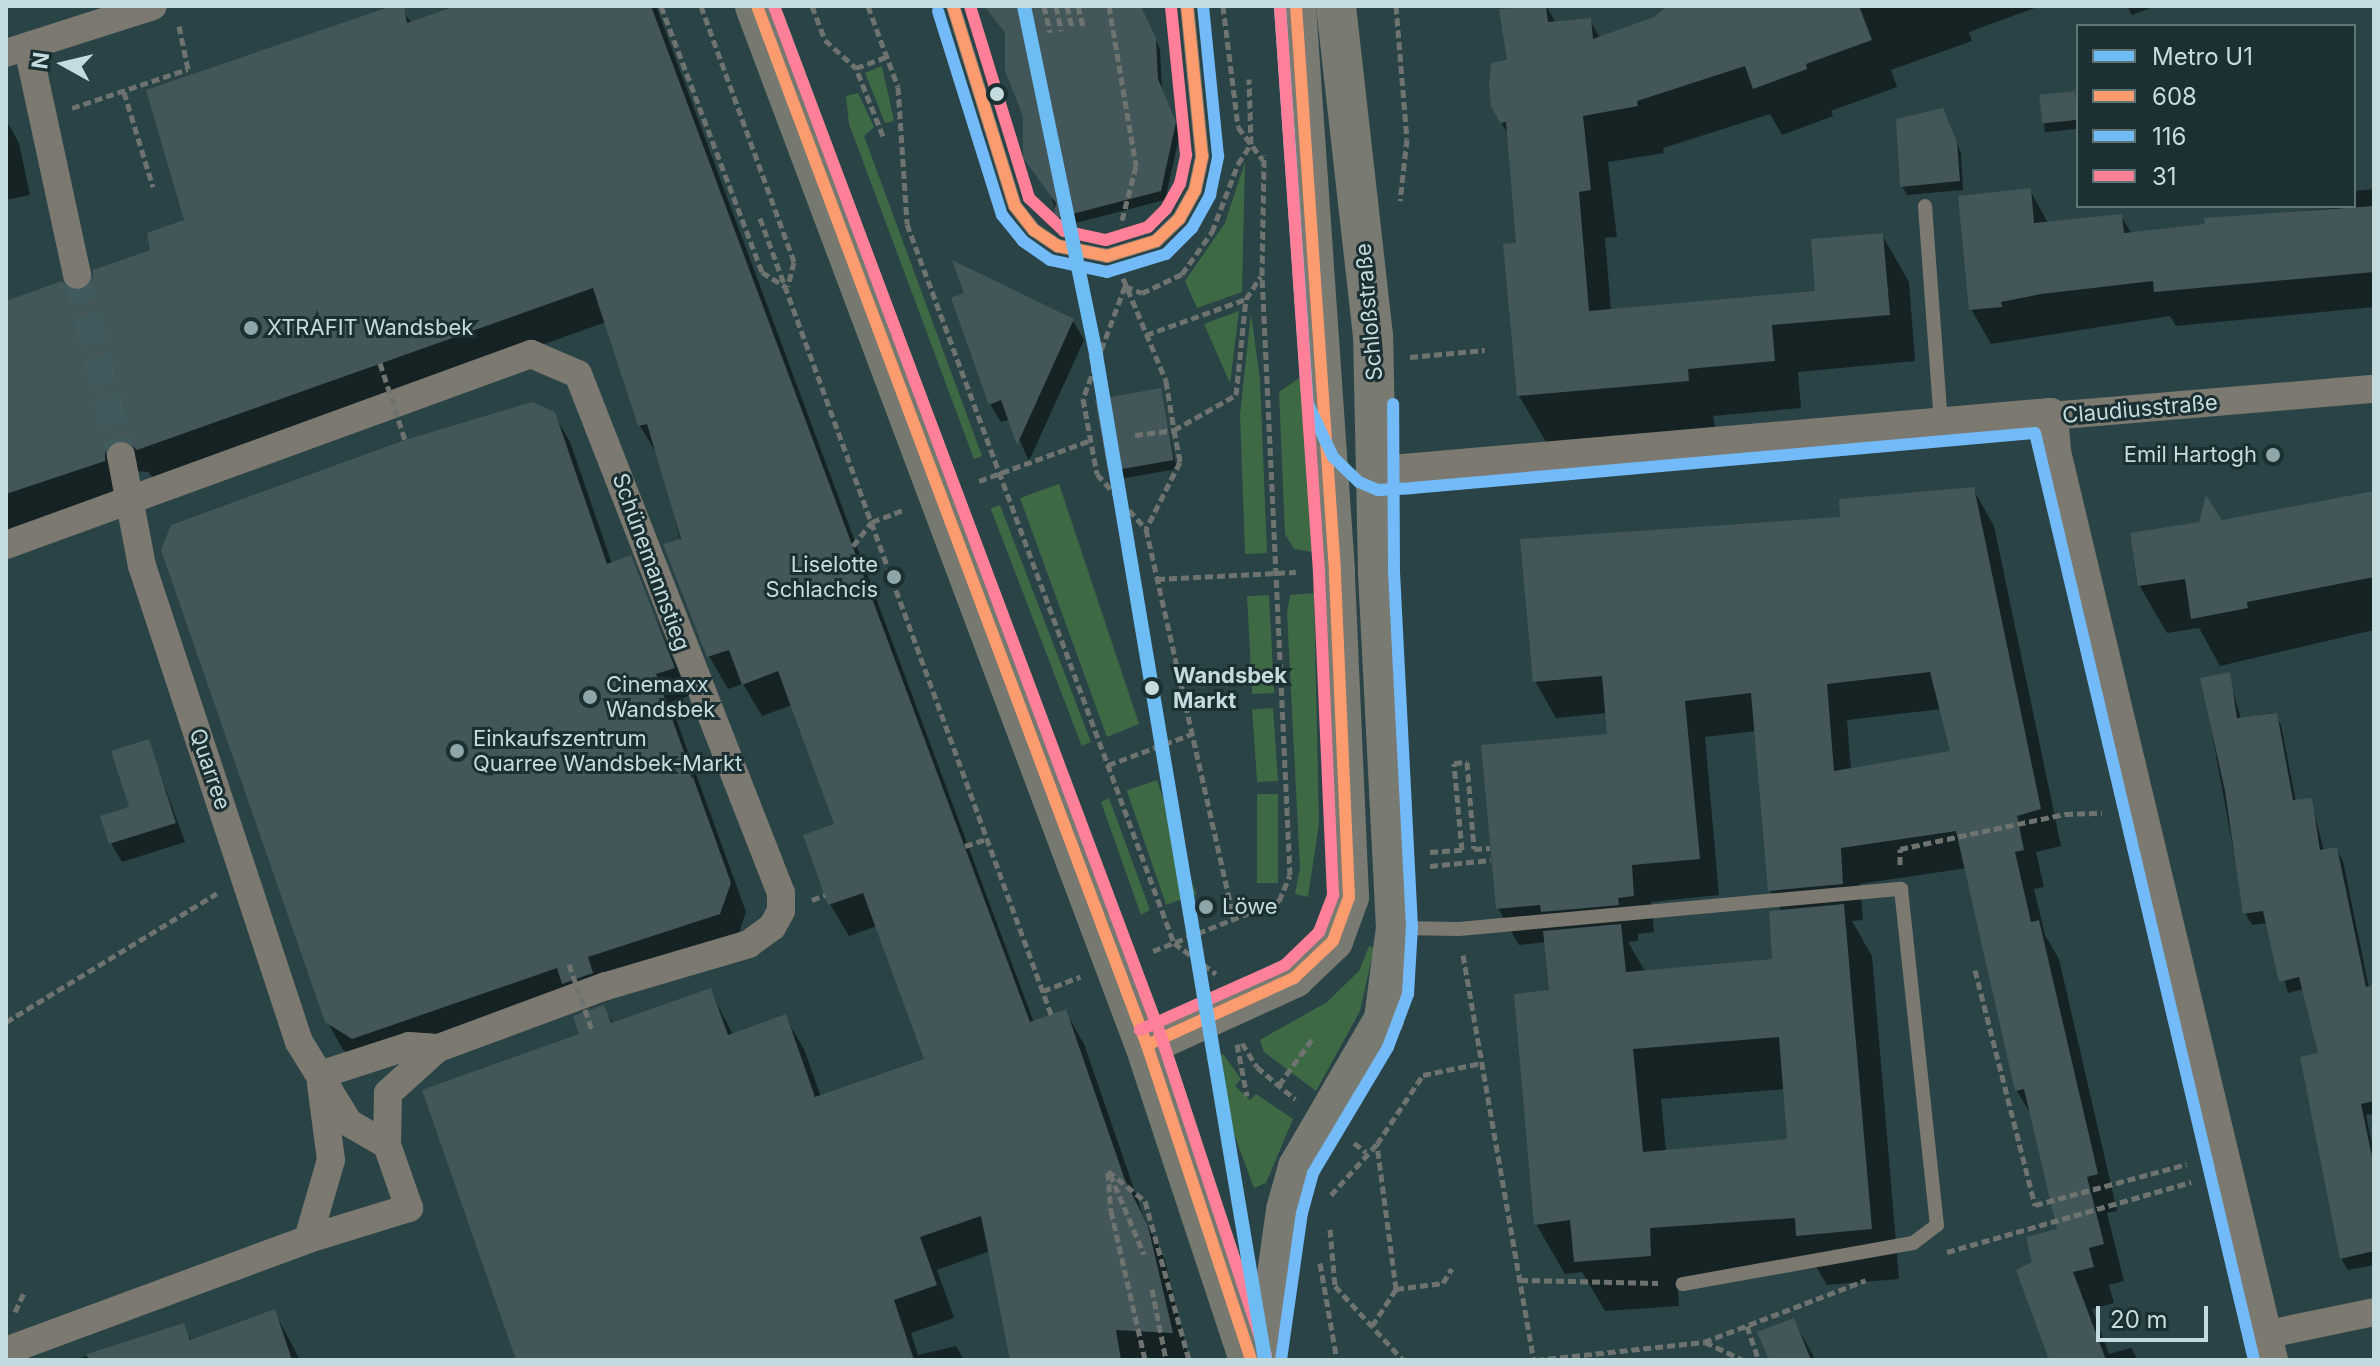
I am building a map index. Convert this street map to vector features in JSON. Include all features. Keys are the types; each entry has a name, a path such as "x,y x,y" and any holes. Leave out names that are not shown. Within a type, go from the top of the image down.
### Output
{"main road":[{"path":"757,6 1147,1045 1251,1360"},
{"path":"1147,1045 1232,1024 1320,956 1333,941 1349,897 1332,527 1296,6"},
{"name":"Schloßstraße","path":"1265,1360 1286,1210 1298,1167 1344,1137 1384,1019 1396,928 1378,570 1380,474 1373,336 1336,6"},
{"path":"1324,401 1347,448 1380,474 1332,527"}],"street":[{"path":"77,275 17,51 153,6"},
{"name":"Schünemannstieg","path":"6,545 287,440 531,354 578,374 781,893 781,911 772,927 749,944 606,986 438,1048 409,1046 320,1075"},
{"name":"Claudiusstraße","path":"1380,474 2374,389"},
{"path":"2050,416 2053,452 2267,1347 2374,1312"},
{"name":"Quarree","path":"121,456 142,566 299,1042 349,1123 387,1145"},
{"path":"6,1351 308,1239 409,1208 387,1145 388,1093 438,1048"},
{"name":"Quarree","path":"308,1239 331,1160 320,1075"}],"lane":[{"path":"953,6 1015,206 1034,230 1058,246 1107,256 1156,241 1179,219 1195,190 1202,156 1187,6"},
{"path":"1925,206 1941,425"},
{"path":"1396,928 1459,929 1901,889 1937,1225 1913,1243 1683,1284"}],"path":[{"path":"661,6 762,272 787,287"},
{"path":"701,6 794,262 787,287"},
{"path":"812,6 825,40 856,68 883,136"},
{"path":"868,6 887,57 902,119 907,224 1174,943"},
{"path":"1044,6 1050,32"},
{"path":"1056,6 1061,30"},
{"path":"1067,6 1072,28"},
{"path":"1078,6 1083,26"},
{"path":"1109,6 1136,166 1118,235"},
{"path":"1154,950 1279,901 1290,875 1262,275 1264,160 1238,127 1223,6"},
{"path":"1396,6 1407,139 1398,215"},
{"path":"91,103 188,69 178,19"},
{"path":"856,68 887,57"},
{"path":"1249,79 1253,124"},
{"path":"124,92 153,187"},
{"path":"1399,140 1407,139"},
{"path":"760,218 1051,1014"},
{"path":"1156,434 1174,430 1236,395 1246,299 1262,275"},
{"path":"1146,529 1180,462 1166,381 1125,286 1083,399 1097,474 1146,529 1234,920"},
{"path":"1146,335 1246,299"},
{"path":"1405,358 1485,350"},
{"path":"380,363 405,440"},
{"path":"1135,435 1174,430"},
{"path":"982,480 1091,440"},
{"path":"853,546 872,522 898,512"},
{"path":"1157,579 1276,573"},
{"path":"1108,765 1192,734"},
{"path":"1425,853 1462,850 1454,763 1467,762 1474,849 1490,848"},
{"path":"1901,889 1900,849 2065,814"},
{"path":"965,846 987,839"},
{"path":"1425,866 1491,860"},
{"path":"6,1022 230,885"},
{"path":"1459,929 1534,1360"},
{"path":"569,964 592,1030"},
{"path":"1975,970 2035,1205 2222,1154"},
{"path":"1043,991 1062,983"},
{"path":"1232,1024 1244,1049 1279,1085 1344,1137"},
{"path":"1232,1024 1247,1096"},
{"path":"1279,1085 1312,1039"},
{"path":"1326,1202 1377,1144 1423,1075 1482,1063"},
{"path":"1372,1326 1396,1289 1377,1144"},
{"path":"1108,1171 1144,1254"},
{"path":"1108,1171 1126,1288 1145,1360"},
{"path":"1108,1171 1145,1201 1189,1360"},
{"path":"1330,1229 1335,1286 1403,1360"},
{"path":"1318,1256 1337,1360"},
{"path":"1396,1289 1443,1283 1452,1268"},
{"path":"1520,1280 1683,1284"},
{"path":"1152,1289 1166,1360"},
{"path":"1747,1326 1759,1360"},
{"path":"1704,1342 1743,1360"}],"green space":[{"path":"882,66 894,121 885,123 865,73"},
{"path":"858,93 874,127 864,136 982,456 974,459 849,124 846,96"},
{"path":"1245,162 1242,292 1197,308 1185,281 1225,223"},
{"path":"1239,311 1230,383 1204,324"},
{"path":"1251,314 1260,380 1267,553 1245,554 1240,414"},
{"path":"1302,376 1312,552 1294,549 1285,534 1279,392"},
{"path":"1059,484 1139,724 1107,737 1020,498"},
{"path":"1000,505 1091,742 1082,746 991,509"},
{"path":"1314,593 1319,823 1308,897 1295,894 1300,868 1287,613 1290,595"},
{"path":"1269,595 1274,693 1252,694 1247,596"},
{"path":"1273,708 1278,781 1257,782 1252,709"},
{"path":"1157,780 1196,894 1166,905 1127,790"},
{"path":"1257,794 1278,794 1278,883 1257,883"},
{"path":"1109,798 1150,910 1141,915 1101,802"},
{"path":"1369,946 1374,948 1360,1011 1316,1091 1264,1052 1260,1040 1327,1002 1359,971"},
{"path":"1223,1054 1241,1079 1235,1086 1250,1100 1256,1094 1293,1119 1266,1183 1254,1188 1206,1058"}],"building":[{"path":"392,6 404,6 407,23 456,6 651,6 1030,1022 1066,1009 1125,1180 1148,1226 1173,1333 1116,1330 1121,1360 1010,1360 981,1216 920,1237 937,1285 894,1300 914,1360 516,1360 422,1090 579,1034 573,1016 604,1005 611,1023 711,988 728,1035 786,1014 815,1097 924,1059 863,893 828,905 803,835 834,824 778,671 742,685 729,650 707,657 663,544 681,539 647,424 638,426 593,288 137,450 127,440 117,440 105,450 105,461 6,494 6,301 62,281 71,291 81,291 93,281 93,270 150,250 147,233 184,220 146,90"},
{"path":"984,6 1141,6 1156,38 1158,79 1176,122 1161,191 1053,219 1056,203 1023,158 1023,116 1005,71 1005,33"},
{"path":"1546,6 1548,22 1591,18 1593,39 1654,17 1667,6 1859,6 1872,40 1806,64 1807,69 1753,89 1745,66 1637,101 1638,106 1583,116 1591,190 1579,192 1589,311 1815,291 1811,239 1883,233 1890,315 1772,325 1775,361 1688,369 1689,381 1517,396 1503,244 1516,243 1506,122 1500,123 1491,106 1489,85 1491,63 1507,60 1499,9"},
{"path":"2075,91 2076,120 2042,124 2039,95"},
{"path":"1943,108 1957,142 1960,181 1900,187 1896,119"},
{"path":"2031,188 2034,223 2122,214 2124,233 2205,224 2204,218 2374,206 2374,272 2154,292 2153,281 2041,294 2001,302 2002,307 1969,310 1958,196"},
{"path":"952,260 1074,319 1017,445 1001,400 989,405 951,298 964,293"},
{"path":"1161,388 1174,460 1108,472 1095,400"},
{"name":"Einkaufszentrum Quarree Wandsbek-Markt","path":"532,402 555,412 607,564 631,555 675,668 656,674 731,883 720,914 588,957 593,973 562,984 557,968 352,1039 325,1022 161,550 171,525 405,440"},
{"path":"1974,487 2041,809 2017,816 2024,850 2015,852 2031,922 2039,920 2098,1174 2087,1177 2104,1244 2089,1248 2094,1267 2073,1272 2106,1360 2049,1360 2016,1270 2032,1262 2026,1237 2057,1229 2024,1089 2015,1091 1956,831 1841,848 1843,884 1768,891 1751,693 1685,701 1700,859 1632,865 1634,896 1618,898 1619,905 1541,912 1540,905 1496,909 1481,745 1607,734 1602,676 1533,682 1520,539 1840,517 1839,499","holes":["1930,672 1950,751 1834,771 1827,684"]},
{"path":"2374,491 2374,577 2247,602 2248,608 2191,619 2185,579 2138,586 2130,533 2199,522 2206,495 2222,520"},
{"path":"2230,672 2237,718 2277,713 2293,800 2312,798 2320,850 2337,847 2366,987 2374,985 2374,1101 2361,1104 2374,1166 2374,1251 2340,1259 2300,1057 2318,1053 2299,977 2279,982 2263,911 2243,914 2225,791 2200,678"},
{"path":"149,739 176,823 109,844 100,816 129,807 111,751"},
{"path":"1844,904 1872,1229 1796,1236 1795,1218 1650,1228 1651,1256 1574,1262 1570,1220 1534,1225 1514,994 1549,990 1543,931 1621,924 1626,972 1772,959 1769,911","holes":["1779,1037 1787,1139 1643,1152 1633,1049"]},
{"path":"275,1309 292,1360 88,1360 87,1354 184,1323 190,1340"},
{"path":"1794,1318 1811,1360 1769,1360 1757,1332"}],"tunnel":[{"path":"77,275 121,456"}],"metro line":[{"name":"U1","path":"1024,6 1096,355 1265,1360"}],"transit line":[{"name":"608","path":"757,6 1147,1045 1251,1360"},
{"name":"31","path":"774,6 1162,1039 1266,1355"},
{"name":"608","path":"953,6 1015,206 1034,230 1058,246 1107,256 1156,241 1179,219 1195,190 1202,156 1187,6"},
{"name":"31","path":"970,6 1029,198 1064,231 1106,240 1148,227 1166,209 1180,184 1186,155 1171,8"},
{"name":"116","path":"938,11 1002,215 1023,241 1050,260 1107,272 1166,254 1192,228 1210,195 1218,156 1203,6"},
{"name":"608","path":"1147,1045 1294,978 1333,941 1349,897 1335,571 1296,6"},
{"name":"116","path":"1280,7 1308,404 1333,457 1359,482 1378,490 1412,488 2035,433 2254,1360"},
{"name":"31","path":"1140,1030 1285,965 1319,932 1333,895 1319,572 1280,7"},
{"name":"116","path":"1281,1360 1302,1213 1313,1173 1388,1047 1408,994 1412,927 1394,570 1393,404"}],"place":[{"name":"XTRAFIT Wandsbek","path":"251,328"},
{"name":"Emil Hartogh","path":"2273,455"},
{"name":"Liselotte Schlachcis","path":"894,577"},
{"name":"Wandsbek Markt","path":"1152,688"},
{"name":"Cinemaxx Wandsbek","path":"590,697"},
{"name":"Einkaufszentrum Quarree Wandsbek-Markt","path":"457,751"},
{"name":"Löwe","path":"1206,907"}]}
